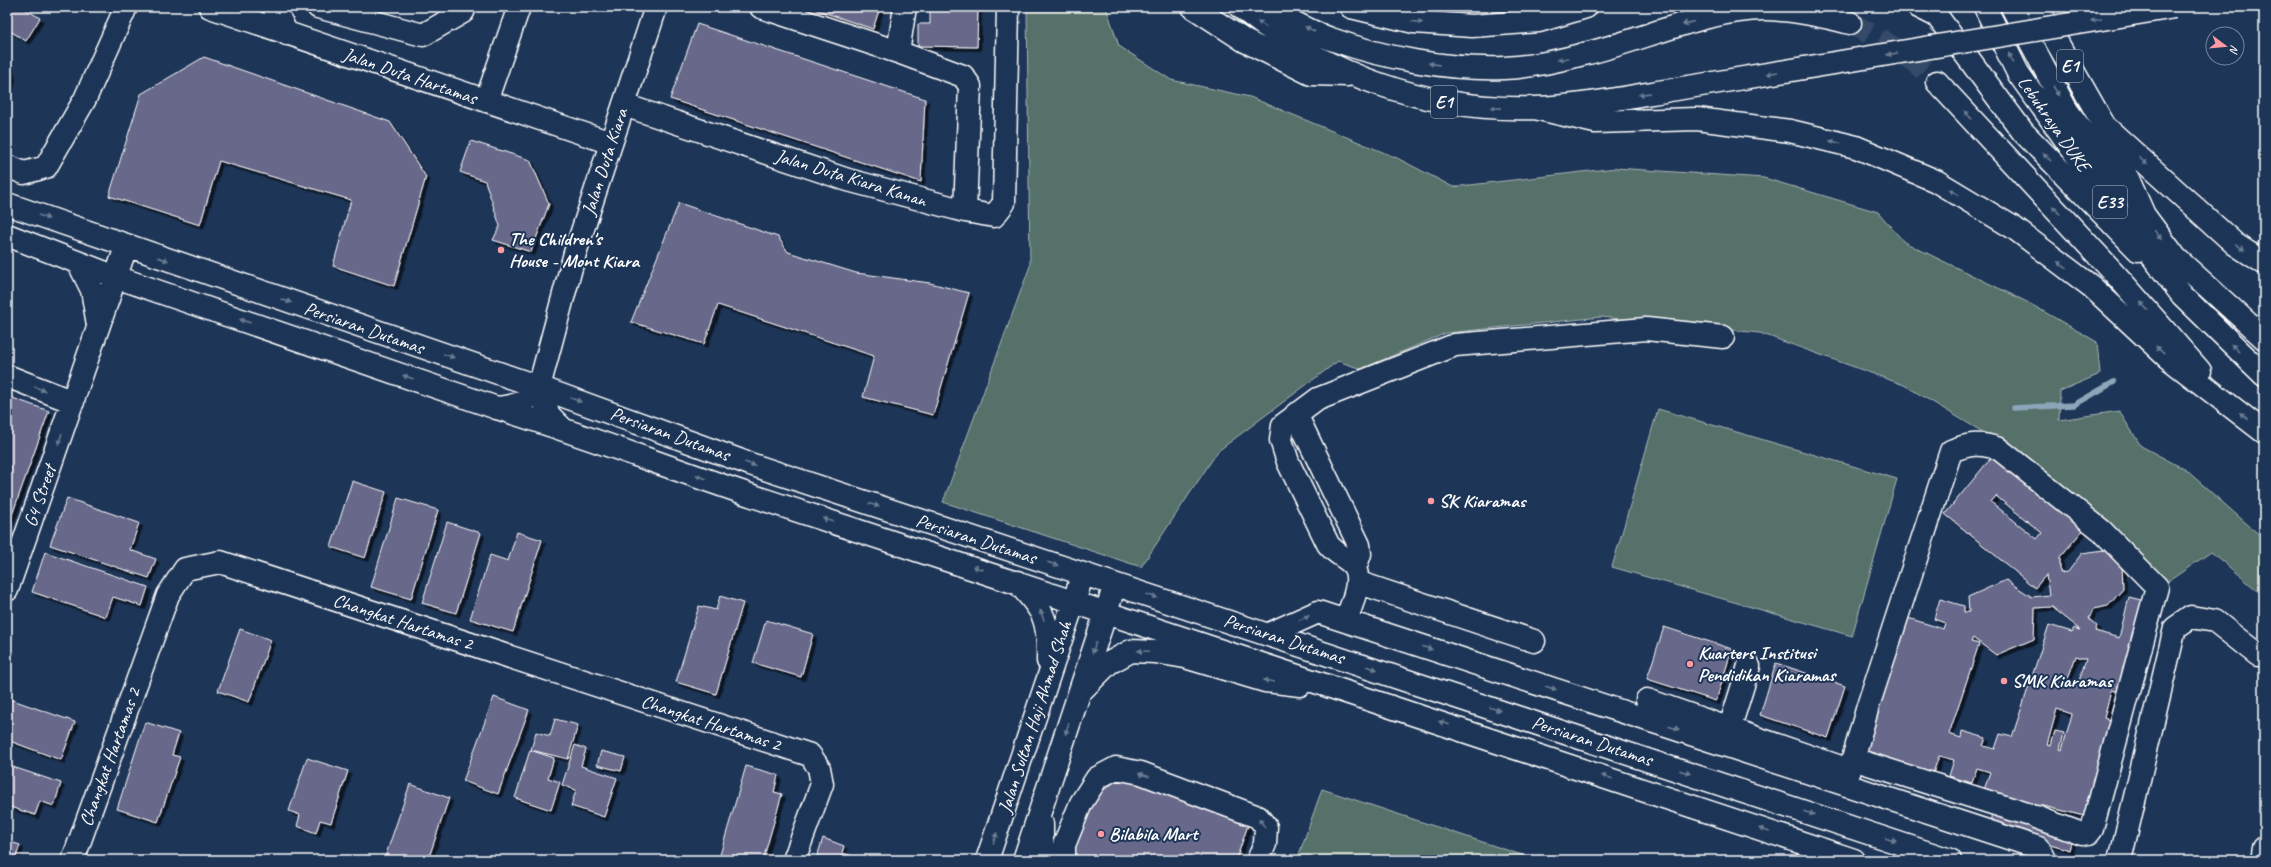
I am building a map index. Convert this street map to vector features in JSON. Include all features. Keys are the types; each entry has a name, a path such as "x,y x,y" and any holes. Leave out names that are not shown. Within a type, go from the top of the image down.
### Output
{"main road":[{"path":"7,166 24,173 46,167 85,98 126,7"},
{"name":"Jalan Duta Hartamas","path":"210,7 255,16 287,34 611,143"},
{"path":"274,7 287,34"},
{"path":"318,7 424,35 463,12 465,7"},
{"path":"486,101 519,7"},
{"name":"Jalan Duta Kiara","path":"539,387 575,253 611,143 631,107 656,7"},
{"path":"761,7 898,52 963,76 970,86 965,211"},
{"path":"898,52 905,7"},
{"name":"Jalan Duta Kiara Kanan","path":"631,107 848,180 965,211 994,216 1004,203 1008,7"},
{"path":"1194,7 1245,41 1311,74 1358,75"},
{"name":"E1","path":"1240,7 1263,25 1315,56 1393,89 1433,100 1481,107 1535,108"},
{"path":"1265,7 1330,39 1401,59 1466,67 1504,68 1544,63 1621,45 1665,29 1723,14 1766,9 1809,13 1850,23"},
{"path":"1351,7 1414,22 1472,26 1539,21 1586,7"},
{"path":"1919,7 1937,16 2023,132 2182,295"},
{"name":"Lebuhraya DUKE","path":"1985,7 2018,73 2102,191 2182,295 2264,375"},
{"name":"Lebuhraya DUKE","path":"2012,7 2066,109 2176,258 2264,338"},
{"name":"E1","path":"2037,7 2104,125"},
{"path":"1535,108 1592,102 2175,7"},
{"path":"1937,82 2117,276 2224,400"},
{"path":"1535,108 1595,122 1698,119 1790,131 1856,147 1936,181 2026,237 2092,287 2167,357 2264,432"},
{"path":"2104,125 2235,244 2264,263"},
{"name":"Lebuhraya DUKE","path":"2104,125 2144,215"},
{"name":"Persiaran Dutamas","path":"7,204 126,247 539,387 750,464 1269,634 1950,860"},
{"name":"Persiaran Dutamas","path":"7,235 116,277 498,408 560,427 751,495 1015,580 1854,860"},
{"name":"G4 Street","path":"7,590 126,247"},
{"path":"79,264 92,290 98,328"},
{"path":"1534,641 1356,575 1350,562 1334,553 1328,544 1288,462 1281,440 1281,430 1283,425 1318,399 1455,345 1646,329 1723,337"},
{"path":"7,376 73,402"},
{"path":"498,408 514,406 528,400 539,387"},
{"path":"539,387 549,415 560,427"},
{"path":"1296,414 1359,545 1360,554 1346,621"},
{"path":"1269,634 1318,612 1727,737 1849,771 2031,815 2082,834 2089,833 2092,829 2157,587 2101,530 1999,448 1975,443 1951,451 1868,706 1849,771"},
{"name":"Changkat Hartamas 2","path":"73,860 168,595 185,569 220,562 810,755 819,768 822,784 794,860"},
{"name":"Jalan Sultan Haji Ahmad Shah","path":"987,860 1084,574"},
{"path":"1015,580 1039,606 1048,632 1047,680"},
{"name":"Jalan Sultan Haji Ahmad Shah","path":"1024,860 1115,584"},
{"path":"2120,860 2175,628 2191,617 2215,621 2258,655"},
{"path":"1080,692 1109,663 1131,651 1155,652 1185,656 1266,681 1349,691"},
{"path":"1727,737 1749,666"},
{"path":"1648,700 1727,737"},
{"path":"1064,860 1064,845 1081,803 1097,778 1116,768 1141,774 1258,817 1266,827 1265,844 1258,860"},
{"path":"1849,771 2039,848 2044,860"},
{"path":"1042,805 1042,860"},
{"path":"2262,860 2264,847"}],"green space":[{"path":"1027,7 1106,7 1119,46 1171,80 1250,97 1397,158 1453,187 1616,168 1764,178 1878,212 1904,242 2027,302 2097,342 2100,374 2060,391 2059,420 2119,411 2141,446 2186,470 2264,539 2264,596 2211,552 2163,585 2033,462 1904,385 1760,333 1601,317 1446,333 1361,369 1338,361 1218,451 1141,567 943,502 1030,266"},
{"path":"1658,409 1897,479 1852,636 1612,567"},
{"path":"1322,789 1537,860 1297,860"}],"building":[{"path":"7,7 22,7 40,18 26,41 7,29"},
{"path":"808,7 880,7 873,29"},
{"path":"930,7 978,7 977,47 918,46 918,24 930,24"},
{"path":"697,24 925,99 921,182 670,99"},
{"path":"204,57 390,122 426,177 394,286 333,266 351,200 219,161 200,225 109,196 141,94"},
{"path":"7,58 12,77 7,96"},
{"path":"471,141 530,160 549,204 531,252 493,240 500,226 485,181 460,172"},
{"path":"679,203 778,237 788,252 856,273 930,283 969,293 933,415 863,397 874,356 718,305 704,344 631,322"},
{"path":"7,396 49,411 7,529"},
{"path":"1999,448 2089,523 2060,557 2060,573 2068,572 2082,553 2104,550 2122,564 2123,589 2108,606 2093,609 2089,619 2097,626 2095,631 2119,638 2129,597 2145,601 2121,693 2111,690 2104,718 2113,721 2088,817 2040,805 2033,825 2073,838 2070,850 1989,825 1993,811 1984,790 1990,772 1977,768 1972,783 1949,776 1954,760 1939,756 1933,773 1866,751 1908,618 1943,629 1945,623 1934,619 1940,599 1964,606 1964,612 1969,612 1968,597 2006,580 2032,597 2049,595 2046,575 2035,588 1945,514","holes":["1996,496 2042,533 2037,539 1991,502","2052,607 2081,630 2074,628 2072,632 2049,625 2012,737 2000,734 1995,749 1983,746 1986,738 1962,731 1961,738 1949,734 1979,644 1971,642 1973,638 1996,655 2034,639 2035,608","2076,656 2086,659 2078,684 2067,681","2057,709 2072,714 2062,750 2060,749 2064,733 2055,731 2051,746 2047,745"]},
{"path":"352,481 386,492 365,558 331,547"},
{"path":"67,498 139,523 130,550 156,559 149,578 50,545"},
{"path":"398,498 438,510 411,599 371,587"},
{"path":"447,522 481,533 456,613 422,603"},
{"path":"517,532 542,540 513,632 470,619 490,555 508,561"},
{"path":"45,552 148,587 142,606 113,597 106,617 32,592"},
{"path":"720,596 743,603 716,694 676,682 699,606 716,610"},
{"path":"766,620 813,634 801,677 753,663"},
{"name":"Kuarters Institusi Pendidikan Kiaramas","path":"1664,627 1732,649 1716,701 1647,679"},
{"path":"240,629 271,640 249,702 218,691"},
{"name":"Kuarters Institusi Pendidikan Kiaramas","path":"1776,663 1845,686 1828,738 1760,715"},
{"path":"494,697 529,710 498,794 463,781"},
{"path":"7,698 75,722 61,760 7,740"},
{"path":"555,719 578,725 568,759 531,750 536,732 550,736"},
{"path":"145,722 179,733 172,755 180,757 158,822 117,809"},
{"path":"575,745 586,749 581,766 617,778 604,817 571,806 576,790 562,785"},
{"path":"530,750 554,758 548,778 560,782 551,810 515,798"},
{"path":"601,751 625,757 621,771 597,765"},
{"path":"307,758 348,771 331,823 320,820 316,833 297,826 300,815 289,811"},
{"path":"7,765 61,783 54,806 40,801 35,815 7,806"},
{"path":"746,766 778,775 774,792 782,794 763,860 739,860 720,855"},
{"path":"1120,778 1249,822 1236,860 1070,860 1087,802"},
{"path":"410,784 449,798 428,860 384,860"},
{"path":"823,838 844,846 840,860 816,860"},
{"path":"7,841 20,845 15,860 7,860"},
{"path":"843,853 864,860 841,860"}],"waterway":[{"path":"2259,244 2264,240"},
{"path":"2014,408 2074,405 2114,382"}],"tunnel":[{"path":"1850,23 1907,56 1937,82"}],"place":[{"name":"The Children's House - Mont Kiara","path":"501,250"},
{"name":"SK Kiaramas","path":"1431,501"},
{"name":"Kuarters Institusi Pendidikan Kiaramas","path":"1690,664"},
{"name":"SMK Kiaramas","path":"2004,681"},
{"name":"Bilabila Mart","path":"1101,834"}]}
